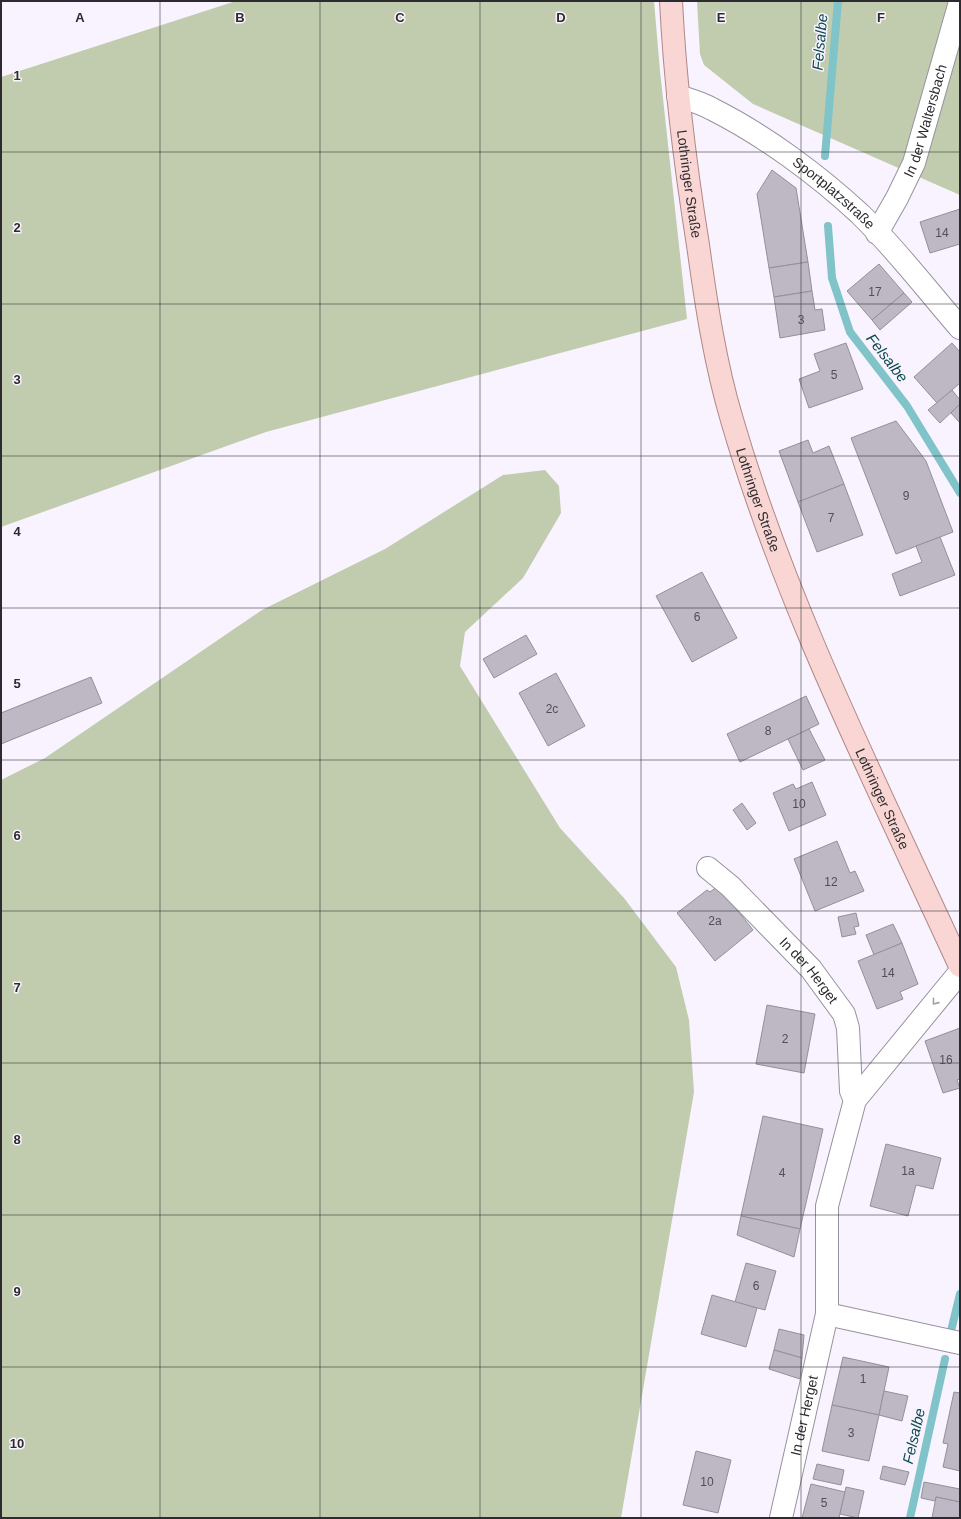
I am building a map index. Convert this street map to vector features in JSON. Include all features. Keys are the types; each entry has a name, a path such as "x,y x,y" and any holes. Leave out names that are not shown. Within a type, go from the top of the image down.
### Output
{"main road":[{"name":"Lothringer Straße","path":"671,1 678,96 688,183 714,345 731,416 747,471 792,591 838,700 960,966"}],"street":[{"name":"In der Waltersbach","path":"877,233 897,198 914,163 960,2"},
{"name":"Sportplatzstraße","path":"678,96 712,108 750,131 791,158 831,189 877,233 960,328"},
{"name":"In der Herget","path":"708,868 730,886 811,969 844,1014 848,1028 851,1091 855,1100"},
{"name":"In der Herget","path":"781,1518 827,1314 827,1206 855,1100 960,972"},
{"path":"827,1314 960,1343"}],"green space":[{"path":"236,1 654,1 660,71 687,319 266,432 1,527 1,77"},
{"path":"697,1 960,1 960,195 753,104 704,65 700,54"},
{"path":"545,470 559,486 561,513 523,578 465,632 460,666 560,828 624,898 676,967 689,1020 694,1092 621,1518 1,1518 1,780 45,758 262,610 385,549 503,475"}],"building":[{"path":"772,170 796,188 808,262 769,268 757,194"},
{"path":"960,209 960,244 930,253 920,222"},
{"path":"808,262 812,291 774,297 769,268"},
{"path":"879,264 904,293 872,320 847,291"},
{"path":"812,291 815,310 822,309 825,330 780,338 774,297"},
{"path":"904,293 912,302 880,330 872,320"},
{"path":"846,343 863,389 809,408 799,379 820,371 814,354"},
{"path":"952,343 960,352 960,383 937,403 914,377"},
{"path":"952,390 960,400 960,404 940,423 928,410"},
{"path":"960,404 960,423 951,413"},
{"path":"896,421 926,461 953,532 896,554 851,438"},
{"path":"808,440 813,453 829,446 844,484 798,502 779,451"},
{"path":"844,484 863,535 817,552 798,502"},
{"path":"940,537 955,575 900,596 892,574 922,562 916,546"},
{"path":"702,572 737,638 692,662 656,596"},
{"path":"526,635 537,654 494,678 483,659"},
{"path":"556,673 585,726 548,746 519,693"},
{"path":"91,677 102,703 1,744 1,713"},
{"path":"806,696 819,724 740,762 727,734"},
{"path":"809,729 825,760 803,770 788,739"},
{"path":"812,782 826,815 789,831 773,793 793,784 796,789"},
{"path":"742,803 756,823 747,830 733,810"},
{"path":"837,841 850,873 855,871 864,891 815,911 794,859"},
{"path":"718,886 753,930 715,961 677,913 707,890 710,892"},
{"path":"856,913 859,926 854,927 856,934 842,937 838,917"},
{"path":"893,924 902,943 874,955 866,935"},
{"path":"902,943 918,984 900,992 903,999 877,1009 858,961"},
{"path":"767,1005 815,1014 804,1073 756,1064"},
{"path":"960,1028 960,1079 957,1080 960,1088 943,1093 925,1041"},
{"path":"763,1116 823,1129 800,1229 741,1216"},
{"path":"886,1144 941,1158 933,1189 916,1185 908,1216 870,1206"},
{"path":"741,1216 800,1229 794,1257 737,1235"},
{"path":"746,1263 776,1271 765,1310 735,1302"},
{"path":"712,1295 757,1308 746,1347 701,1334"},
{"path":"779,1329 804,1335 802,1358 774,1350"},
{"path":"774,1350 802,1358 800,1379 769,1369"},
{"path":"843,1357 889,1367 879,1415 832,1405"},
{"path":"884,1391 908,1396 902,1421 879,1415"},
{"path":"954,1392 960,1393 960,1471 943,1467 948,1444 943,1443"},
{"path":"832,1405 879,1415 869,1461 822,1451"},
{"path":"696,1451 731,1460 718,1513 683,1505"},
{"path":"817,1464 844,1470 841,1485 813,1479"},
{"path":"883,1466 909,1472 905,1485 880,1479"},
{"path":"924,1482 960,1489 960,1502 936,1497 935,1501 921,1498"},
{"path":"811,1484 845,1492 839,1518 802,1518"},
{"path":"846,1487 864,1491 858,1518 840,1514"},
{"path":"936,1497 960,1502 960,1518 932,1518"}],"waterway":[{"name":"Felsalbe","path":"825,156 838,1"},
{"name":"Felsalbe","path":"828,226 832,278 850,332 907,406 960,493"},
{"name":"Felsalbe","path":"951,1331 960,1294"},
{"name":"Felsalbe","path":"910,1518 945,1359"}]}
